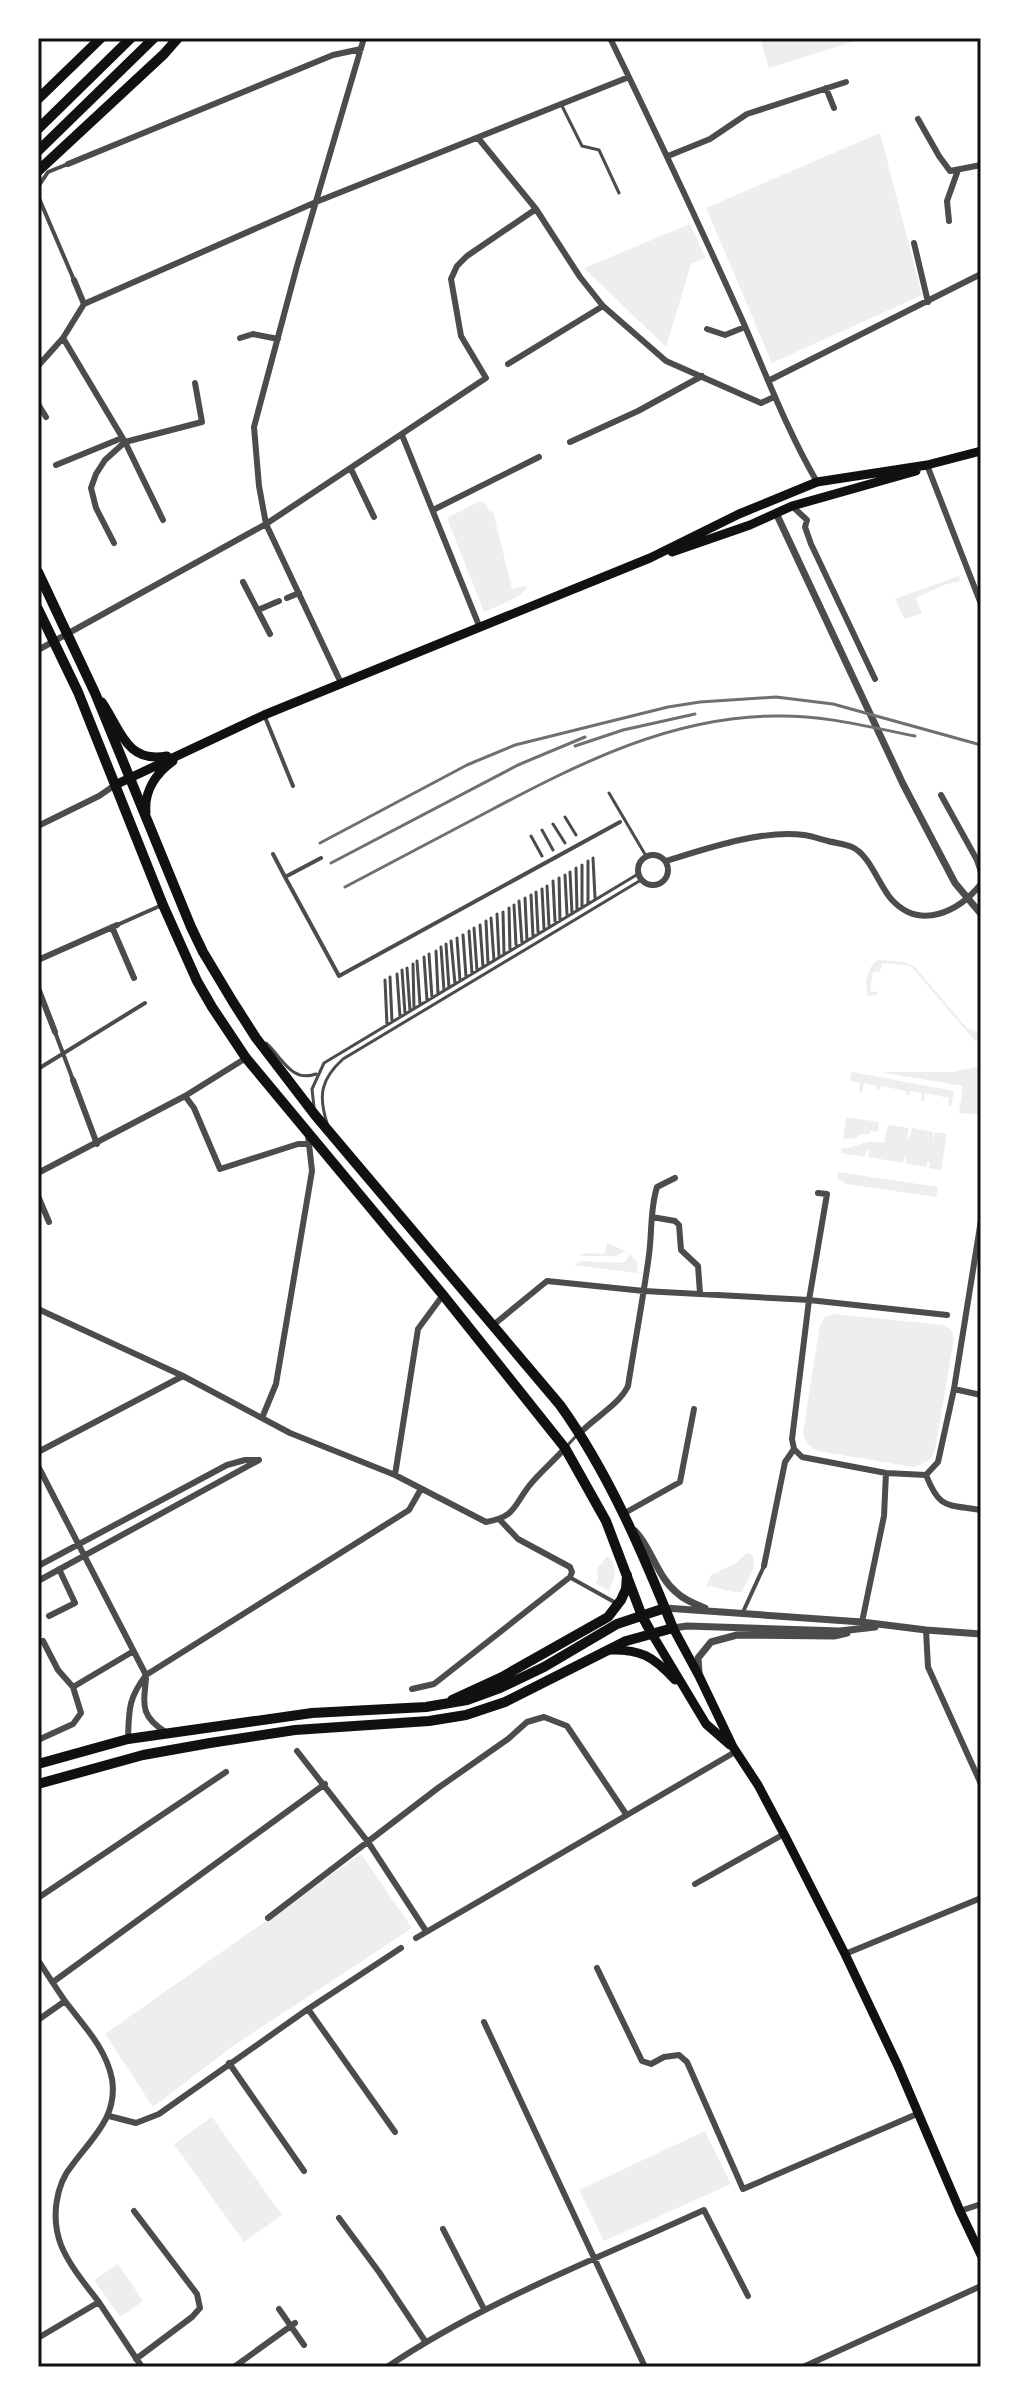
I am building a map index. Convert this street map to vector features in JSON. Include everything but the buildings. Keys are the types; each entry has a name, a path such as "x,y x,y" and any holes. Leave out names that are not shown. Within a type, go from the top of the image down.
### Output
{"highway":[{"path":"38,99 101,38"},
{"path":"38,129 131,38"},
{"path":"38,151 154,38"},
{"path":"43,172 178,38"},
{"path":"38,572 95,693 203,952 256,1038 315,1115 560,1405 580,1433 625,1519 673,1628 626,1641 505,1702 466,1715 429,1721 295,1730 210,1743 143,1755 38,1784"},
{"path":"38,609 78,692 163,905 197,981 246,1058 308,1132 312,1143 443,1295 565,1448 606,1521 642,1616 652,1634"},
{"path":"447,1704 608,1617 626,1589 628,1573"},
{"path":"38,1764 128,1739 312,1713 426,1707 467,1700 544,1667 617,1624 665,1608"}],"main road":[{"path":"115,785 264,715 650,558 729,519 817,482 927,465 981,451"},
{"path":"650,558 697,544 792,506 912,473 927,465"},
{"path":"768,503 776,513"},
{"path":"95,693 132,749 152,757 176,754"},
{"path":"147,821 146,801 156,775 195,746"},
{"path":"673,1628 734,1750 758,1785 845,1954 981,2255"},
{"path":"652,1634 706,1724 734,1750"},
{"path":"607,1650 633,1650 654,1659 688,1694"}],"street":[{"path":"341,683 266,524 254,427 364,38"},
{"path":"610,38 668,156 774,397 817,482"},
{"path":"38,187 43,172 333,55 361,49"},
{"path":"38,366 63,338 84,304 316,202 629,77"},
{"path":"668,156 710,139 747,114 846,82"},
{"path":"826,88 834,108"},
{"path":"918,119 950,171 981,165"},
{"path":"478,138 536,209 580,277 603,306 666,361 761,403 774,397"},
{"path":"949,221 947,201 958,170"},
{"path":"38,196 84,304"},
{"path":"38,650 266,524 486,378 461,336 451,279 457,266 467,256 536,209"},
{"path":"914,243 928,302"},
{"path":"768,381 981,274"},
{"path":"508,364 603,306"},
{"path":"707,329 725,335 745,327"},
{"path":"240,338 253,334 278,339"},
{"path":"63,338 123,440 163,520"},
{"path":"570,442 638,411 702,376"},
{"path":"56,465 123,440 202,422 195,383"},
{"path":"38,404 46,417"},
{"path":"402,435 480,628"},
{"path":"114,543 96,508 91,488 105,460 123,440"},
{"path":"433,510 539,457"},
{"path":"927,465 981,604"},
{"path":"351,469 374,517"},
{"path":"792,506 807,520 805,527 811,544 875,679"},
{"path":"776,513 883,744 955,883 981,914"},
{"path":"243,582 270,634"},
{"path":"287,598 299,593"},
{"path":"258,610 279,601"},
{"path":"264,715 293,786"},
{"path":"38,826 115,785"},
{"path":"941,795 981,872"},
{"path":"273,854 339,976 620,822"},
{"path":"666,861 668,874 663,882 651,885 640,877 639,864 646,856 656,855 666,861 752,837 802,835 854,848 893,901 919,917 940,914 968,900 981,884"},
{"path":"285,877 321,858"},
{"path":"38,960 163,905"},
{"path":"115,926 134,978"},
{"path":"38,988 97,1144"},
{"path":"38,1069 145,1003"},
{"path":"38,1173 185,1096 246,1058"},
{"path":"185,1096 194,1108 220,1169 298,1144 312,1143 312,1171 276,1384 262,1418"},
{"path":"580,1433 622,1397 628,1386 644,1291 653,1200 657,1187 675,1178"},
{"path":"818,1193 827,1194 809,1300 792,1439 794,1449 802,1457 886,1473 926,1475"},
{"path":"38,1196 49,1222"},
{"path":"652,1217 675,1221 679,1225 681,1250 698,1266 700,1293"},
{"path":"926,1475 938,1462 954,1389 981,1220"},
{"path":"492,1326 547,1281 644,1291 809,1300 947,1315"},
{"path":"395,1475 418,1329 443,1295"},
{"path":"38,1309 183,1376 290,1433 395,1475 486,1522 500,1520 510,1514 530,1485 565,1448"},
{"path":"38,1452 183,1376"},
{"path":"954,1389 981,1395"},
{"path":"694,1409 680,1482 625,1519 645,1543 674,1591 712,1612"},
{"path":"742,1614 764,1566 785,1462 794,1449"},
{"path":"38,1566 227,1465 259,1460 38,1581"},
{"path":"38,1466 146,1675 143,1702 146,1716 167,1734"},
{"path":"863,1625 884,1516 886,1473"},
{"path":"926,1475 935,1497 945,1503 981,1510"},
{"path":"128,1739 133,1693 146,1675 409,1510 421,1489"},
{"path":"500,1520 518,1539 570,1567 570,1577"},
{"path":"49,1616 75,1603 59,1569"},
{"path":"570,1577 618,1604"},
{"path":"412,1689 434,1684 570,1577"},
{"path":"665,1608 981,1634"},
{"path":"673,1628 840,1631 863,1625"},
{"path":"699,1676 698,1658 711,1642 737,1635 834,1636 863,1625"},
{"path":"926,1630 928,1667 981,1784"},
{"path":"38,1740 73,1724 81,1713 73,1687 58,1670 43,1641"},
{"path":"73,1687 132,1652"},
{"path":"268,1918 527,1722 544,1717 567,1726 626,1814"},
{"path":"416,1938 734,1750"},
{"path":"297,1751 368,1842 426,1931"},
{"path":"38,1898 226,1772"},
{"path":"53,1982 325,1784"},
{"path":"695,1884 784,1834"},
{"path":"845,1954 981,1898"},
{"path":"109,2116 136,2123 159,2114 229,2063 401,1948"},
{"path":"38,1960 90,2033 104,2056 112,2080 109,2116 103,2128 70,2166 57,2197 55,2217 61,2245 142,2367"},
{"path":"597,1968 642,2061 651,2064 664,2057 679,2055 687,2062 743,2189 917,2114"},
{"path":"38,2020 65,2001"},
{"path":"308,2009 395,2132"},
{"path":"484,2022 645,2367"},
{"path":"229,2063 304,2171"},
{"path":"960,2211 981,2204"},
{"path":"387,2367 425,2341 484,2309 704,2210 748,2296"},
{"path":"134,2211 197,2294 200,2308 136,2359"},
{"path":"339,2218 425,2341"},
{"path":"443,2229 484,2309"},
{"path":"803,2367 981,2286"},
{"path":"38,2338 99,2302"},
{"path":"279,2309 304,2345"},
{"path":"234,2367 293,2325"}],"lane":[{"path":"561,104 582,146 599,150 619,193"},
{"path":"609,793 646,856"},
{"path":"565,817 576,835"},
{"path":"553,824 565,843"},
{"path":"542,830 553,850"},
{"path":"531,836 542,856"},
{"path":"593,858 595,900"},
{"path":"588,861 588,904"},
{"path":"582,865 582,907"},
{"path":"576,868 577,910"},
{"path":"570,872 572,914"},
{"path":"565,875 567,917"},
{"path":"312,1143 315,1115 312,1089 324,1063 582,907 640,877"},
{"path":"332,1135 322,1104 322,1089 330,1071 343,1059 640,877"},
{"path":"558,922 559,878"},
{"path":"553,881 558,922"},
{"path":"547,886 549,927"},
{"path":"542,889 544,930"},
{"path":"536,892 538,934"},
{"path":"531,895 533,937"},
{"path":"525,898 527,941"},
{"path":"519,901 522,944"},
{"path":"514,905 516,947"},
{"path":"509,908 510,951"},
{"path":"502,956 503,912"},
{"path":"497,914 502,956"},
{"path":"491,918 494,961"},
{"path":"486,921 488,964 492,969"},
{"path":"480,925 483,967"},
{"path":"474,928 477,971"},
{"path":"469,931 472,974"},
{"path":"463,935 466,977"},
{"path":"457,938 458,983"},
{"path":"449,988 449,942 458,983"},
{"path":"441,947 444,991"},
{"path":"436,951 438,994"},
{"path":"429,954 432,998"},
{"path":"424,957 427,1001"},
{"path":"412,1010 415,963 420,1005"},
{"path":"405,1014 404,969 412,1010"},
{"path":"397,974 400,1017"},
{"path":"390,977 394,1021 398,1026"},
{"path":"385,980 387,1025"},
{"path":"256,1038 267,1044 293,1073 311,1076 319,1072"},
{"path":"565,1448 580,1433"}],"shaded area":[{"path":"760,38 865,38 769,68"},
{"path":"880,133 922,295 772,363 706,208"},
{"path":"690,224 705,257 691,264 666,347 584,268"},
{"path":"480,501 486,504 490,512 493,511 512,589 527,587 513,599 484,612 447,518"},
{"path":"959,576 960,581 916,598 922,613 905,619 895,599"},
{"path":"878,960 914,966 967,1028 981,1034 981,1039 975,1041 911,966 882,963 880,972 873,972 870,991 877,992 877,995 868,996 867,976"},
{"path":"981,1066 981,1113 978,1114 959,1113 963,1086 885,1073 952,1072"},
{"path":"852,1072 954,1091 951,1106 948,1106 949,1098 925,1093 924,1101 921,1101 922,1093 910,1091 906,1095 906,1091 881,1086 877,1091 877,1086 864,1083 862,1093 859,1092 860,1083 850,1081"},
{"path":"846,1117 879,1122 878,1132 843,1139"},
{"path":"888,1125 909,1128 909,1138 912,1128 933,1132 933,1142 935,1132 947,1134 941,1170 929,1168 930,1162 926,1167 906,1164 906,1157 903,1163 868,1157 869,1151 866,1151 865,1157 841,1153 842,1148 871,1141 884,1143"},
{"path":"838,1172 938,1187 936,1197 846,1184 837,1178"},
{"path":"607,1243 625,1251 616,1256 580,1256 585,1253 604,1254"},
{"path":"630,1254 637,1262 638,1273 574,1265 582,1261 622,1263"},
{"path":"833,1314 944,1325 951,1330 954,1339 935,1450 927,1461 914,1467 818,1451 806,1441 803,1432 820,1324 825,1317"},
{"path":"747,1553 753,1555 754,1567 742,1592 706,1586 711,1575 736,1563"},
{"path":"607,1556 615,1572 609,1591 596,1584 597,1569"},
{"path":"361,1854 412,1928 233,2046 153,2107 105,2034"},
{"path":"212,2117 282,2215 244,2242 174,2144"},
{"path":"705,2131 731,2184 604,2241 579,2190"},
{"path":"118,2264 143,2301 120,2317 94,2280"}],"railway":[{"path":"320,843 467,765 515,745 700,702 776,697 833,704 981,745"},
{"path":"575,746 623,730 695,714"},
{"path":"345,887 559,775 664,733 738,718 794,716 915,736"},
{"path":"331,863 518,765 585,737"}]}
